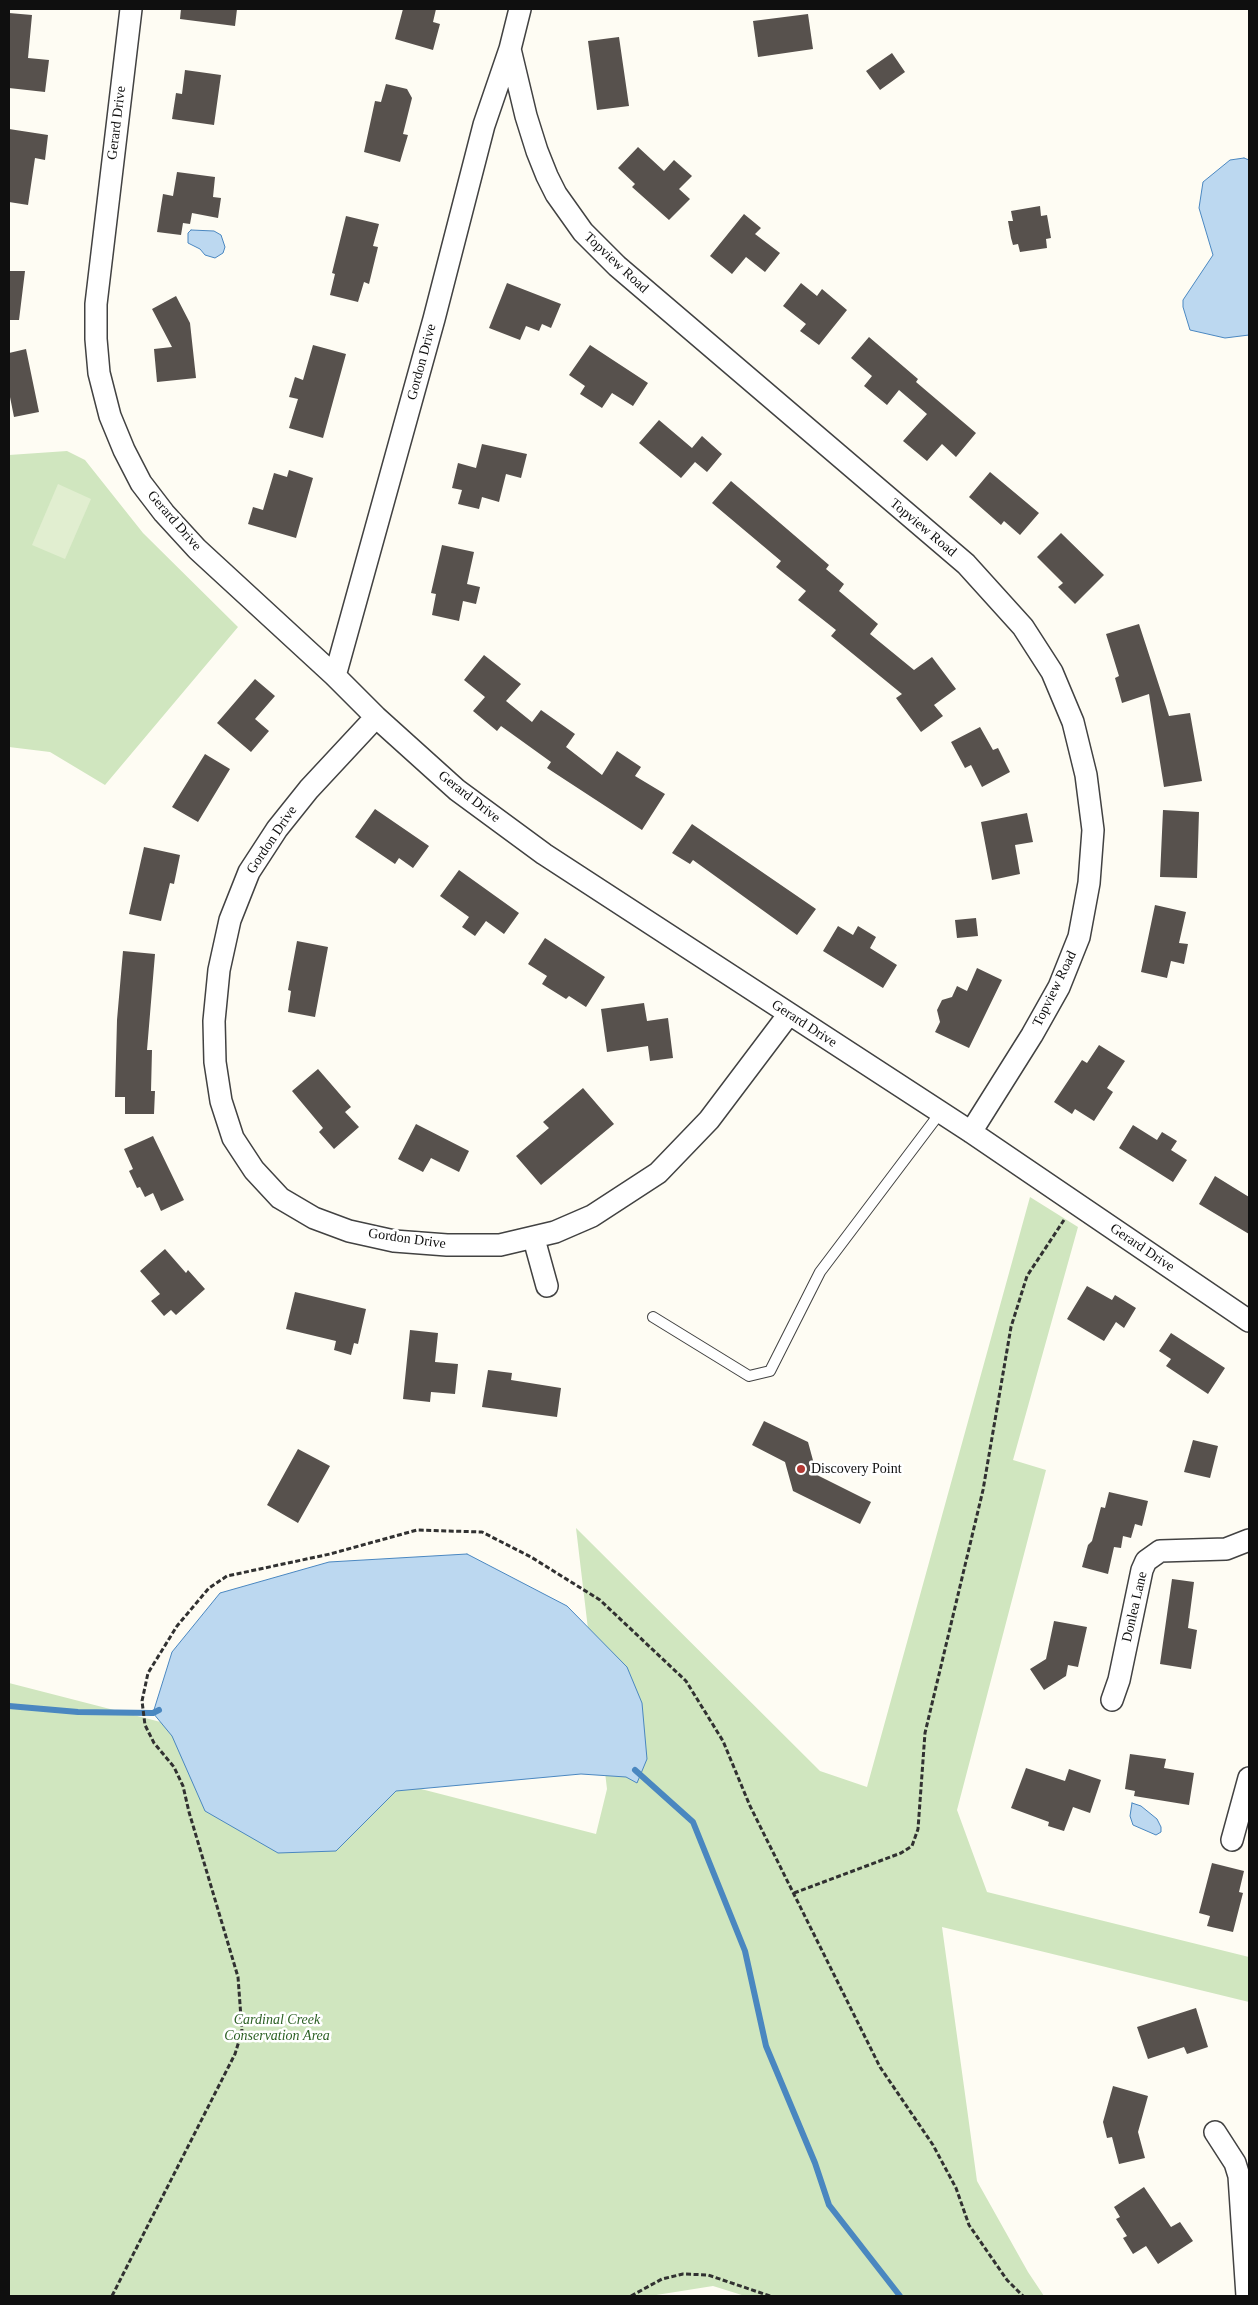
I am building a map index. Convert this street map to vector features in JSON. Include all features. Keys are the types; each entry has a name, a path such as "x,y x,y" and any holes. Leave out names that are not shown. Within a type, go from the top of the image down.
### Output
{"street":[{"name":"Gerard Drive","path":"131,9 96,304 99,373 110,416 124,450 141,483 164,513 197,549 335,676 376,718 457,790 544,854 970,1132 1249,1320"},
{"name":"Topview Road","path":"520,9 510,49 537,151 556,194 583,232 617,266 966,564 1023,627 1052,672 1073,722 1086,775 1093,830 1089,883 1079,937 1059,987 1046,1011 970,1132"},
{"name":"Gordon Drive","path":"335,676 436,314 484,125 510,49"},
{"name":"Gordon Drive","path":"376,718 309,789 277,829 249,872 233,912 219,970 214,1021 215,1062 221,1101 233,1138 254,1170 280,1198 314,1218 350,1231 412,1242 447,1246 500,1246 534,1239 592,1216 658,1173 709,1120 789,1014"},
{"path":"534,1239 547,1286"},
{"name":"Donlea Lane","path":"1112,1700 1119,1680 1142,1570 1146,1561 1160,1551 1226,1548 1249,1540"},
{"path":"1232,1840 1249,1779"},
{"path":"1215,2132 1235,2163 1239,2176 1247,2296"}],"lane":[{"path":"653,1317 749,1376 770,1371 820,1272 940,1113"}],"path":[{"path":"794,1893 901,1853 912,1846 918,1829 925,1733 983,1490 1011,1327 1027,1276 1075,1202"},
{"path":"112,2296 235,2054 242,2031 238,1977 188,1812 183,1786 174,1767 154,1744 146,1724 142,1702 148,1673 177,1626 209,1588 227,1576 330,1554 417,1530 482,1532 531,1557 600,1600 686,1681 723,1741 750,1806 880,2067 933,2145 956,2188 969,2225 1007,2280 1023,2296"},
{"path":"631,2296 662,2279 684,2274 708,2275 770,2296"}],"green space":[{"path":"67,451 85,460 143,533 238,627 105,785 50,752 9,747 9,455"},
{"path":"58,484 91,499 65,559 32,545"},
{"name":"Cardinal Creek Conservation Area","path":"1030,1197 1078,1227 1013,1460 1046,1470 957,1810 987,1892 1249,1957 1249,2002 942,1927 977,2181 1028,2272 1044,2296 745,2296 713,2286 650,2296 9,2296 9,1683 596,1834 607,1789 576,1528 820,1771 867,1787"}],"water":[{"path":"1244,158 1249,160 1249,335 1225,338 1190,330 1183,307 1183,300 1213,255 1199,208 1203,182 1230,160"},
{"path":"191,230 214,231 221,235 225,247 223,253 215,258 205,255 200,249 188,243 188,233"},
{"path":"467,1554 567,1606 627,1667 642,1703 647,1759 637,1783 626,1777 581,1774 396,1791 336,1851 278,1853 205,1811 172,1736 153,1713 172,1652 220,1593 329,1562"},
{"path":"1132,1803 1141,1806 1157,1819 1161,1832 1156,1835 1133,1825 1130,1816"}],"building":[{"path":"181,9 237,9 235,26 180,19"},
{"path":"403,9 436,9 433,22 440,24 433,50 395,39"},
{"path":"9,13 32,15 28,58 49,60 45,92 9,88"},
{"path":"808,14 813,49 758,57 753,21"},
{"path":"619,37 629,106 597,110 588,41"},
{"path":"892,53 905,72 880,90 866,71"},
{"path":"185,70 221,75 214,125 172,119 176,93 182,94"},
{"path":"386,84 407,89 412,98 403,134 408,135 400,162 364,152 375,101 381,102"},
{"path":"9,129 48,135 45,160 35,158 28,205 9,202"},
{"path":"638,147 664,171 674,160 692,176 679,189 690,199 669,220 632,187 635,184 618,168"},
{"path":"177,172 215,177 213,197 221,198 218,218 192,213 190,224 183,223 181,235 157,232 163,194 173,196"},
{"path":"1040,206 1041,216 1047,215 1051,238 1046,239 1047,248 1020,252 1018,244 1013,245 1011,238 1008,221 1013,221 1011,211"},
{"path":"744,214 761,228 755,234 780,253 765,272 746,257 732,274 710,256"},
{"path":"346,216 379,224 373,246 378,247 369,284 364,282 358,302 330,295 335,274 332,273"},
{"path":"9,271 25,271 19,320 9,320"},
{"path":"507,283 561,304 551,328 542,324 539,331 526,326 520,340 489,328"},
{"path":"801,283 817,296 822,289 847,310 819,345 800,331 806,324 783,306"},
{"path":"176,296 190,323 196,378 157,382 154,349 172,347 152,309"},
{"path":"869,337 918,379 916,382 976,433 956,457 942,444 927,461 903,441 927,414 899,390 887,405 864,386 872,376 851,358"},
{"path":"313,345 346,354 323,438 289,428 298,399 289,397 295,377 303,380"},
{"path":"590,345 648,383 633,406 612,393 602,408 580,394 585,386 569,375"},
{"path":"26,349 39,412 14,417 9,392 9,353"},
{"path":"659,420 692,448 702,436 722,454 707,472 695,462 681,478 639,443"},
{"path":"482,444 527,454 521,478 506,474 499,502 482,497 479,509 458,504 462,490 452,488 458,463 476,468"},
{"path":"289,470 313,478 296,538 248,524 253,507 263,510 274,473 287,477"},
{"path":"990,472 1039,513 1020,535 1004,521 1001,525 969,497"},
{"path":"731,481 829,565 826,569 844,584 839,591 878,624 870,634 914,670 932,657 956,689 934,705 943,716 921,732 896,698 902,694 831,636 836,630 798,600 806,591 776,567 781,561 712,503"},
{"path":"1061,533 1104,575 1075,604 1058,587 1063,583 1037,557"},
{"path":"442,545 474,552 467,584 480,587 476,604 463,601 459,621 432,615 436,594 431,593"},
{"path":"1139,624 1169,716 1190,713 1202,781 1164,787 1149,694 1122,703 1115,678 1119,676 1106,634"},
{"path":"484,655 521,684 506,701 532,722 541,710 575,734 566,747 602,775 617,751 641,767 635,776 665,794 642,830 547,768 551,762 501,726 497,731 473,711 485,697 464,680"},
{"path":"255,679 275,696 255,719 269,731 251,752 217,723"},
{"path":"980,727 993,750 998,748 1010,772 982,787 971,765 965,768 951,742"},
{"path":"205,754 230,769 198,822 172,807"},
{"path":"375,809 429,846 413,868 399,858 395,864 355,837"},
{"path":"1163,810 1199,812 1197,878 1160,877"},
{"path":"1027,813 1033,842 1015,845 1020,874 992,880 981,822"},
{"path":"692,824 816,909 797,935 693,860 690,864 672,853"},
{"path":"144,847 180,855 174,884 170,883 161,921 129,914"},
{"path":"459,870 519,913 504,934 486,921 475,936 462,927 469,917 440,896"},
{"path":"1155,905 1186,912 1179,943 1188,944 1184,964 1171,961 1167,978 1141,972"},
{"path":"976,918 978,936 957,938 955,920"},
{"path":"838,926 853,935 858,926 876,937 870,948 897,965 883,988 823,951"},
{"path":"545,938 605,977 586,1007 569,996 566,999 542,984 547,976 528,964"},
{"path":"297,941 328,947 315,1017 288,1012 291,991 288,990"},
{"path":"123,951 155,954 147,1050 152,1050 151,1091 155,1091 154,1114 125,1114 125,1097 115,1097 117,1020"},
{"path":"977,968 1002,980 969,1048 935,1032 940,1022 937,1010 942,1000 952,997 957,986 967,991"},
{"path":"644,1003 647,1021 668,1018 673,1058 650,1061 648,1046 607,1052 601,1009"},
{"path":"1099,1045 1125,1061 1107,1088 1113,1092 1094,1121 1075,1109 1072,1114 1054,1102 1082,1060 1087,1063"},
{"path":"318,1069 351,1107 345,1112 359,1127 334,1149 319,1132 323,1128 292,1091"},
{"path":"583,1088 614,1124 541,1185 516,1156 549,1128 543,1122"},
{"path":"416,1124 469,1151 459,1172 431,1158 423,1172 398,1159"},
{"path":"1133,1125 1157,1140 1162,1132 1177,1141 1171,1150 1187,1160 1173,1182 1119,1148"},
{"path":"153,1136 184,1200 161,1211 153,1193 145,1197 140,1187 137,1188 129,1171 133,1169 124,1149"},
{"path":"1215,1176 1249,1197 1249,1234 1199,1204"},
{"path":"165,1249 186,1273 188,1270 205,1289 176,1315 171,1310 164,1316 151,1301 160,1294 140,1271"},
{"path":"1087,1286 1112,1300 1115,1295 1136,1308 1124,1328 1116,1322 1104,1341 1067,1319"},
{"path":"295,1292 366,1309 358,1344 354,1343 351,1355 334,1350 336,1341 286,1329"},
{"path":"410,1330 438,1333 435,1362 458,1364 455,1394 431,1392 430,1402 403,1399"},
{"path":"1171,1333 1225,1368 1208,1394 1166,1366 1171,1359 1159,1351"},
{"path":"488,1370 512,1373 511,1380 561,1388 557,1417 482,1407"},
{"name":"Discovery Point","path":"764,1421 808,1442 817,1475 871,1502 860,1524 793,1491 785,1462 752,1445"},
{"path":"1193,1440 1218,1446 1210,1478 1184,1472"},
{"path":"298,1449 330,1466 298,1523 267,1505"},
{"path":"1109,1492 1148,1501 1142,1526 1135,1524 1131,1538 1123,1536 1121,1548 1114,1547 1108,1574 1082,1567 1088,1545 1092,1541 1101,1507 1105,1508"},
{"path":"1172,1579 1194,1582 1188,1628 1197,1630 1191,1669 1160,1664"},
{"path":"1054,1621 1087,1627 1078,1667 1068,1665 1066,1676 1044,1690 1030,1669 1046,1659"},
{"path":"1130,1754 1166,1759 1164,1768 1194,1773 1189,1805 1134,1796 1135,1791 1125,1789"},
{"path":"1026,1768 1065,1781 1069,1769 1101,1780 1090,1813 1073,1807 1064,1831 1048,1826 1049,1822 1011,1808"},
{"path":"1212,1863 1244,1871 1239,1892 1243,1893 1233,1932 1207,1926 1210,1916 1199,1913"},
{"path":"1196,2008 1208,2047 1187,2054 1184,2047 1148,2059 1137,2027"},
{"path":"1113,2086 1148,2096 1138,2132 1145,2158 1119,2164 1112,2137 1107,2138 1103,2122"},
{"path":"1144,2187 1171,2227 1180,2222 1193,2241 1158,2264 1146,2246 1133,2254 1123,2238 1127,2236 1116,2219 1120,2217 1114,2207"}],"waterway":[{"path":"9,1706 78,1712 153,1713 159,1710"},
{"path":"635,1770 693,1822 745,1951 766,2046 815,2163 829,2205 900,2296"}],"place":[{"name":"Discovery Point","path":"801,1469"}]}
